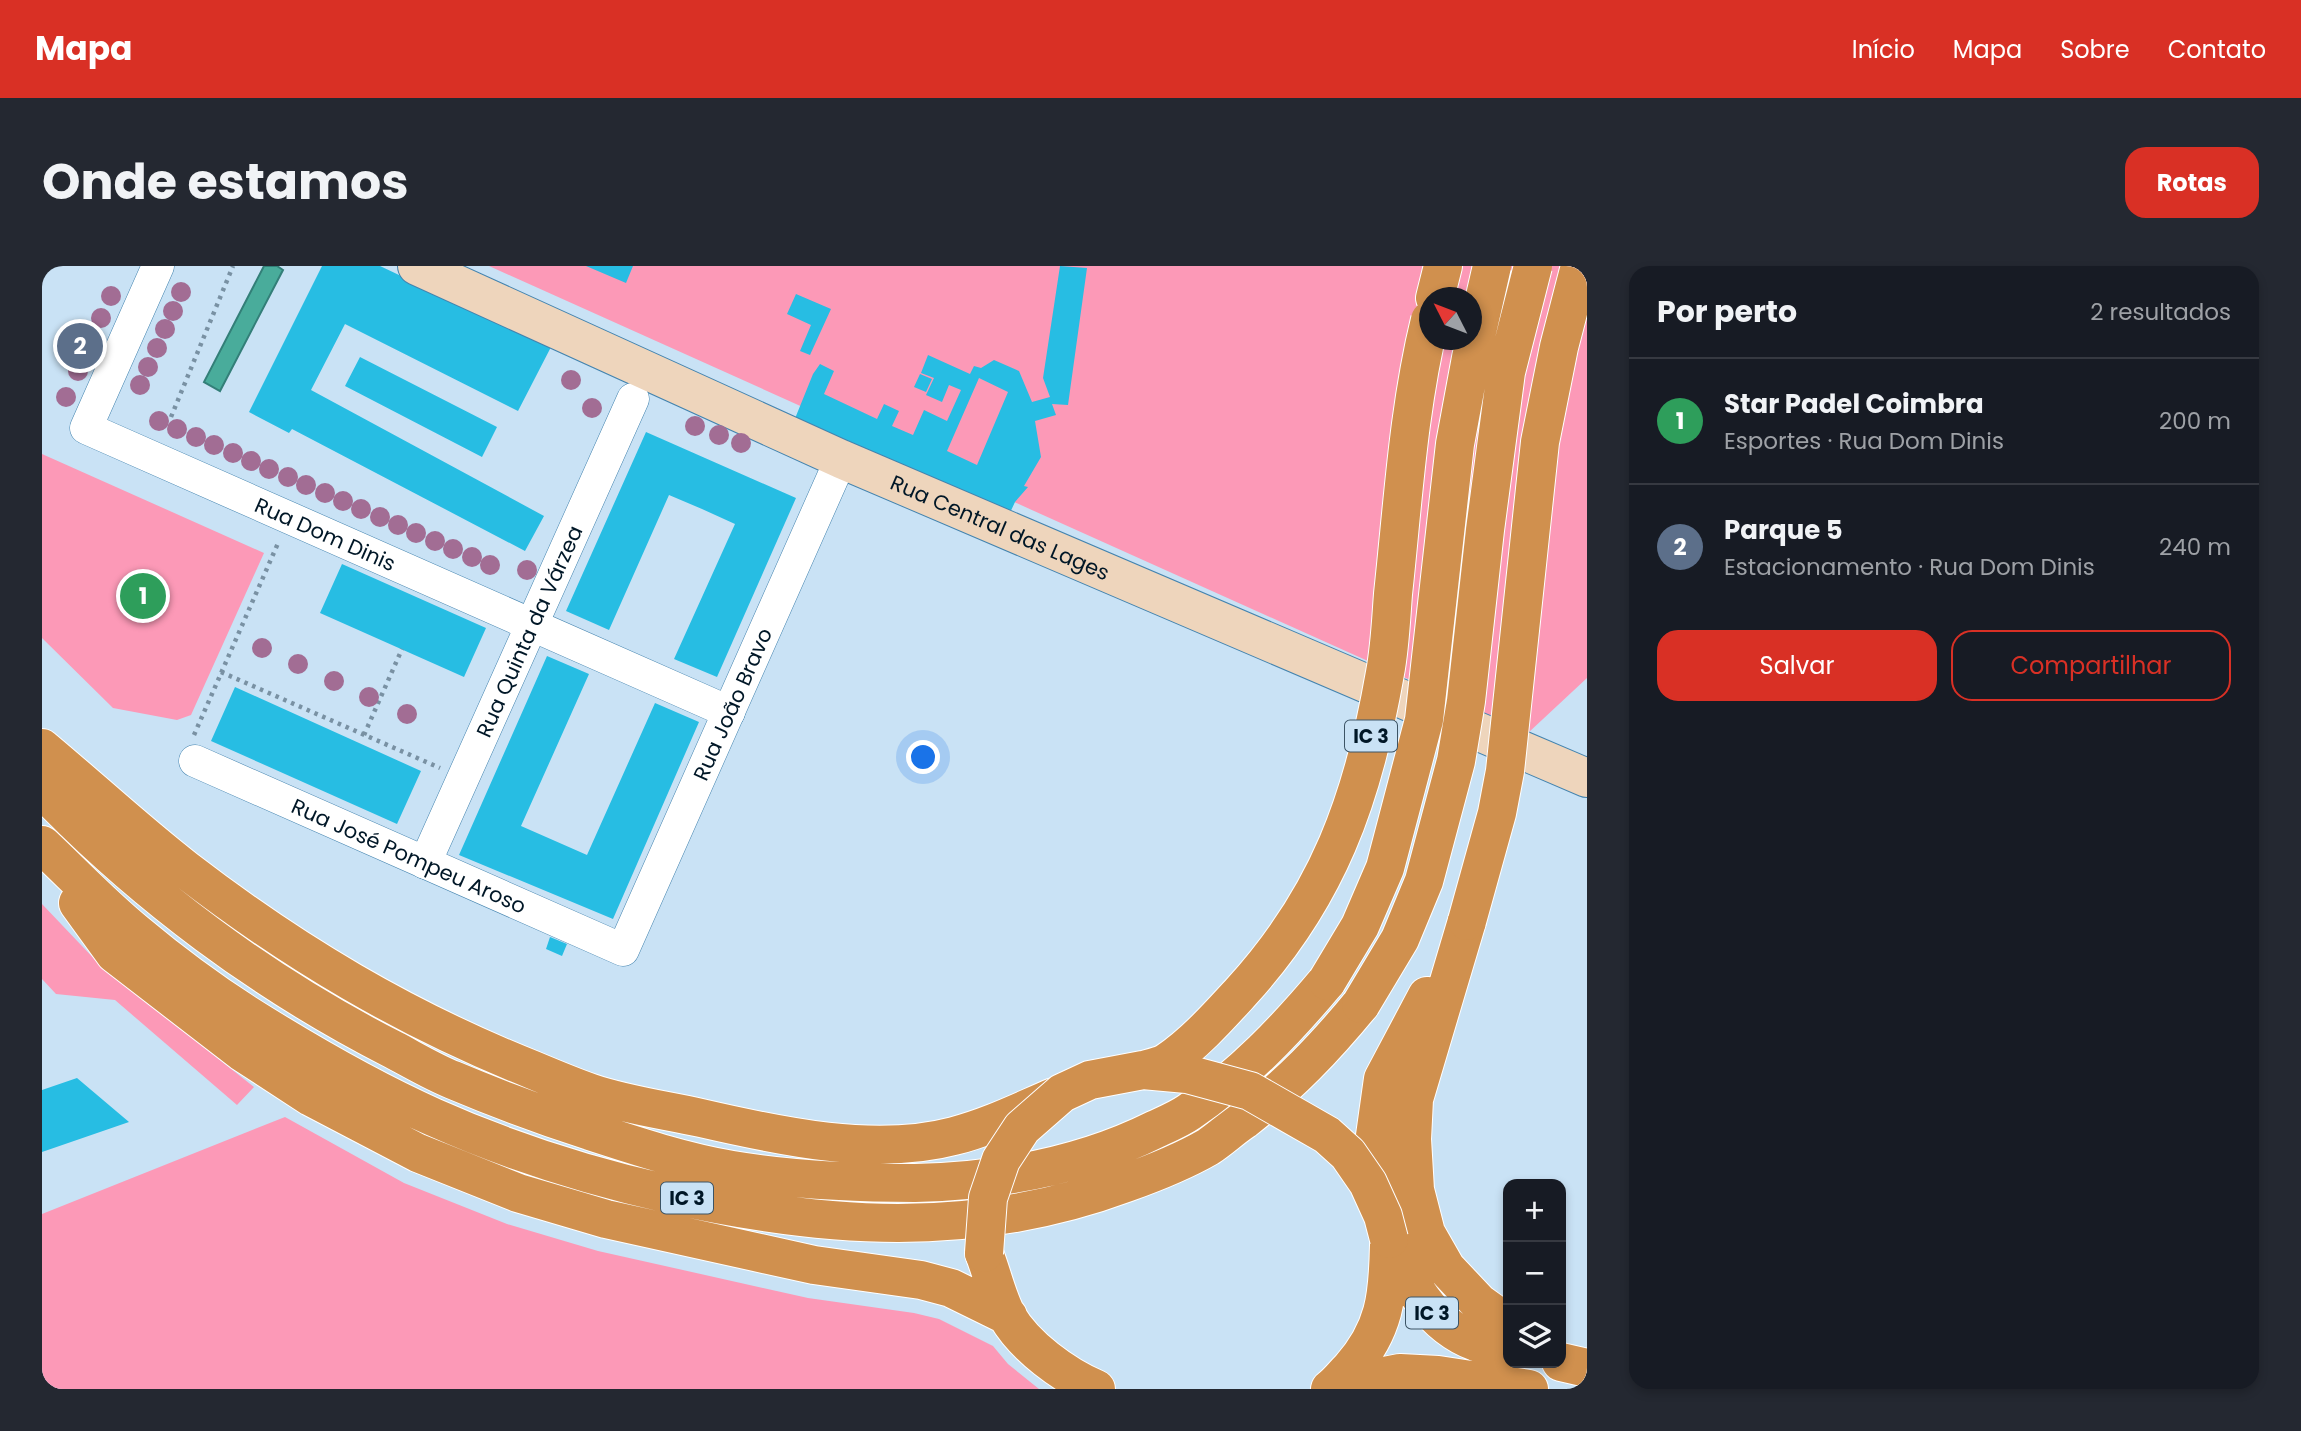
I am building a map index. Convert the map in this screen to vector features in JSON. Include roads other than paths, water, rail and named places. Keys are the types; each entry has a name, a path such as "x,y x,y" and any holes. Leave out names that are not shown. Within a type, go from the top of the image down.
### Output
{"highway":[{"path":"1438,287 1443,266"},
{"name":"IC 3","path":"42,789 97,843 213,939 351,1028 450,1079 547,1117 629,1144 730,1170 818,1180 888,1183 969,1181 1036,1172 1088,1157 1136,1139 1187,1114 1251,1064 1293,1022 1327,981 1360,926 1385,868 1423,720 1455,444 1492,266"},
{"name":"IC 3","path":"42,845 134,932 260,1023 331,1065 433,1117 532,1156 618,1182 724,1206 804,1218 888,1224 966,1221 1032,1212 1089,1197 1155,1172 1209,1146 1281,1091 1326,1046 1361,1004 1400,939 1424,881 1456,761 1466,701 1506,372 1533,266"},
{"name":"IC 3","path":"1503,1328 1446,1268 1426,1233 1415,1191 1412,1139 1414,1099 1497,813 1505,771 1540,442 1559,347 1580,266"},
{"name":"IC 3","path":"42,748 119,816 186,869 296,948 370,994 468,1044 592,1093 741,1127 844,1143 916,1143 953,1136 999,1122 1090,1080 1166,1063 1225,1009 1282,944 1309,903 1331,863 1360,785 1385,672 1412,419 1425,350"},
{"name":"IC 3","path":"42,853 115,954 242,1052 311,1097 418,1153 518,1193 606,1219 814,1265 921,1280 951,1288 1008,1316"},
{"name":"IC 3","path":"1332,1387 1365,1352 1381,1320 1389,1286 1386,1228 1374,1143 1383,1079 1467,921"},
{"name":"IC 3","path":"1143,1070 1187,1074 1250,1091 1327,1135 1348,1154 1368,1183 1405,1275 1429,1310 1451,1328 1475,1342 1503,1333"},
{"name":"IC 3","path":"1062,1093 1022,1128 1001,1160 988,1198 984,1253 1008,1316 1029,1344 1057,1366 1096,1389"},
{"path":"1566,1346 1587,1350"},
{"path":"1566,1363 1587,1368"},
{"path":"1332,1387 1401,1373 1438,1375 1529,1389"}],"main road":[{"name":"Rua Central das Lages","path":"416,266 841,459 1587,778"}],"street":[{"name":"Rua Dom Dinis","path":"158,266 86,428 729,712"},
{"name":"Rua Quinta da Várzea","path":"425,863 633,399"},
{"name":"Rua João Bravo","path":"623,950 841,459"},
{"name":"Rua José Pompeu Aroso","path":"195,761 623,950"}],"place":[{"name":"Parque 5","path":"80,346"},
{"name":"Star Padel Coimbra","path":"143,596"}]}
